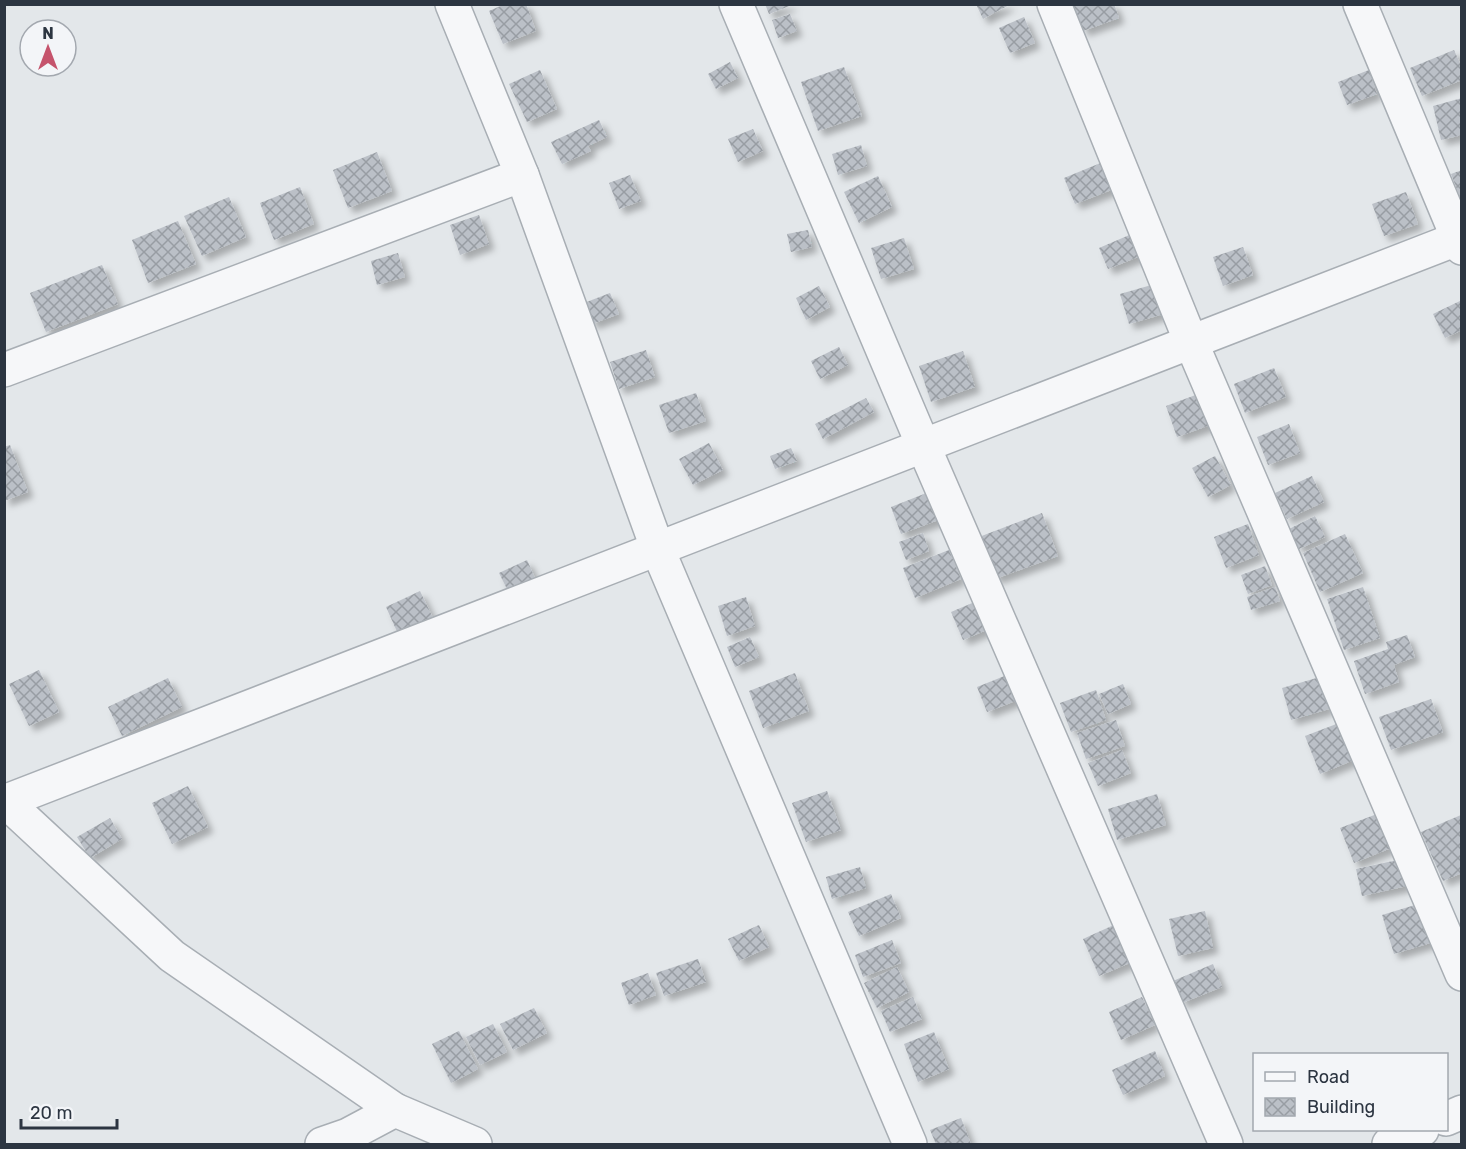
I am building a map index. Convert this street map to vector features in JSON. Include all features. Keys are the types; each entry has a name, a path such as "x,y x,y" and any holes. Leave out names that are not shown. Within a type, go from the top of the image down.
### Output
{"street":[{"path":"452,4 522,175 658,550 910,1144"},
{"path":"736,4 923,445 1226,1144"},
{"path":"1054,4 1191,342 1461,974"},
{"path":"475,1144 395,1110 172,956 5,801 658,550 923,445 1460,241 1360,4"},
{"path":"4,370 522,175"},
{"path":"322,1144 348,1135 395,1110"},
{"path":"1389,1144 1420,1131"}],"building":[{"path":"505,4 526,4 536,31 503,44 489,11"},
{"path":"765,4 792,4 792,5 769,14"},
{"path":"976,4 1011,4 983,19"},
{"path":"1073,4 1114,4 1119,18 1083,31"},
{"path":"790,14 797,31 778,38 772,20"},
{"path":"1024,17 1035,43 1010,53 999,28"},
{"path":"1454,50 1462,68 1462,80 1422,96 1410,68"},
{"path":"730,62 738,78 716,89 708,74"},
{"path":"844,67 862,116 818,131 801,82"},
{"path":"540,70 557,109 527,122 509,84"},
{"path":"1369,70 1377,94 1347,105 1338,82"},
{"path":"1462,98 1462,135 1441,140 1433,106"},
{"path":"599,120 607,137 588,146 591,151 562,164 551,142"},
{"path":"753,129 763,151 738,162 728,139"},
{"path":"861,145 867,166 838,175 832,154"},
{"path":"377,152 392,191 348,208 333,170"},
{"path":"1103,162 1114,189 1075,204 1064,178"},
{"path":"1462,170 1462,200 1461,200 1451,174"},
{"path":"630,175 641,201 619,209 609,183"},
{"path":"878,176 892,207 859,223 844,192"},
{"path":"300,187 314,224 274,240 260,203"},
{"path":"1406,192 1418,224 1384,236 1372,204"},
{"path":"229,197 246,237 202,256 184,216"},
{"path":"479,215 489,244 460,255 450,225"},
{"path":"178,221 196,264 148,283 132,240"},
{"path":"808,230 812,247 791,252 787,234"},
{"path":"1134,233 1143,255 1108,269 1099,248"},
{"path":"904,238 914,269 881,279 871,248"},
{"path":"1243,247 1253,275 1223,286 1213,257"},
{"path":"398,253 405,277 377,285 371,261"},
{"path":"102,265 118,304 46,332 30,293"},
{"path":"1155,284 1164,314 1129,324 1120,294"},
{"path":"819,286 830,307 806,320 796,298"},
{"path":"610,293 619,314 592,324 584,303"},
{"path":"1462,300 1462,330 1445,338 1433,314"},
{"path":"839,347 848,365 820,379 811,361"},
{"path":"646,350 655,377 619,389 610,362"},
{"path":"963,351 975,387 931,402 919,366"},
{"path":"1274,368 1286,397 1245,413 1234,384"},
{"path":"696,393 706,421 669,433 659,405"},
{"path":"1201,393 1213,424 1177,437 1166,406"},
{"path":"866,398 874,412 823,439 815,424"},
{"path":"1289,424 1300,453 1268,465 1257,437"},
{"path":"709,443 723,470 693,485 679,459"},
{"path":"10,445 28,492 4,501 4,447"},
{"path":"791,448 797,461 775,469 770,456"},
{"path":"1215,456 1231,485 1208,497 1192,468"},
{"path":"1312,476 1324,502 1287,519 1275,493"},
{"path":"929,492 941,519 901,534 891,507"},
{"path":"1042,513 1058,556 995,579 979,537"},
{"path":"1315,516 1325,537 1299,549 1289,529"},
{"path":"1248,524 1259,555 1226,568 1214,537"},
{"path":"923,533 929,551 906,560 899,542"},
{"path":"1345,534 1363,573 1320,592 1303,553"},
{"path":"949,550 961,579 915,598 903,568"},
{"path":"527,560 539,587 512,599 499,573"},
{"path":"1265,566 1272,585 1248,594 1241,575"},
{"path":"1275,587 1280,601 1251,610 1247,597"},
{"path":"1363,587 1380,638 1344,650 1327,599"},
{"path":"420,591 434,620 399,636 386,607"},
{"path":"746,597 755,626 727,636 718,606"},
{"path":"977,601 989,629 963,640 951,612"},
{"path":"1407,635 1415,657 1394,665 1399,682 1365,694 1354,661 1388,649 1386,642"},
{"path":"750,637 759,657 735,667 727,647"},
{"path":"39,670 59,712 29,726 9,684"},
{"path":"795,673 809,711 763,728 749,691"},
{"path":"1007,675 1018,700 987,712 977,687"},
{"path":"1320,677 1329,709 1291,720 1282,688"},
{"path":"168,678 182,707 122,736 108,707"},
{"path":"1123,684 1131,704 1108,714 1099,694"},
{"path":"1096,690 1106,720 1071,732 1060,703"},
{"path":"1431,699 1443,732 1391,750 1379,717"},
{"path":"1116,720 1125,746 1086,759 1077,733"},
{"path":"1339,723 1354,760 1320,774 1305,736"},
{"path":"1122,750 1131,773 1098,786 1088,763"},
{"path":"188,786 208,827 172,844 152,803"},
{"path":"827,791 841,830 806,842 792,803"},
{"path":"1157,794 1166,825 1117,840 1108,809"},
{"path":"1377,814 1391,848 1354,863 1340,828"},
{"path":"1461,815 1462,873 1443,881 1421,832"},
{"path":"110,818 122,839 90,858 77,837"},
{"path":"1402,859 1407,886 1362,896 1356,869"},
{"path":"860,867 866,888 832,899 826,877"},
{"path":"891,894 901,918 859,936 848,912"},
{"path":"1425,902 1437,941 1394,954 1382,915"},
{"path":"1205,911 1213,948 1178,956 1169,919"},
{"path":"1116,924 1132,962 1099,976 1083,939"},
{"path":"759,925 769,947 739,961 728,939"},
{"path":"892,940 901,963 863,977 855,955"},
{"path":"698,959 706,982 664,996 656,973"},
{"path":"1213,964 1222,987 1182,1003 1173,981"},
{"path":"897,967 909,992 877,1008 864,983"},
{"path":"648,973 656,995 629,1005 621,983"},
{"path":"913,997 922,1019 890,1032 881,1011"},
{"path":"1142,997 1155,1025 1121,1040 1109,1012"},
{"path":"534,1008 547,1033 513,1050 500,1024"},
{"path":"493,1024 507,1052 480,1065 466,1037"},
{"path":"459,1031 478,1069 451,1083 432,1044"},
{"path":"934,1032 949,1069 918,1082 904,1044"},
{"path":"1155,1051 1165,1076 1123,1095 1112,1070"},
{"path":"961,1118 971,1144 936,1144 930,1130"}]}
